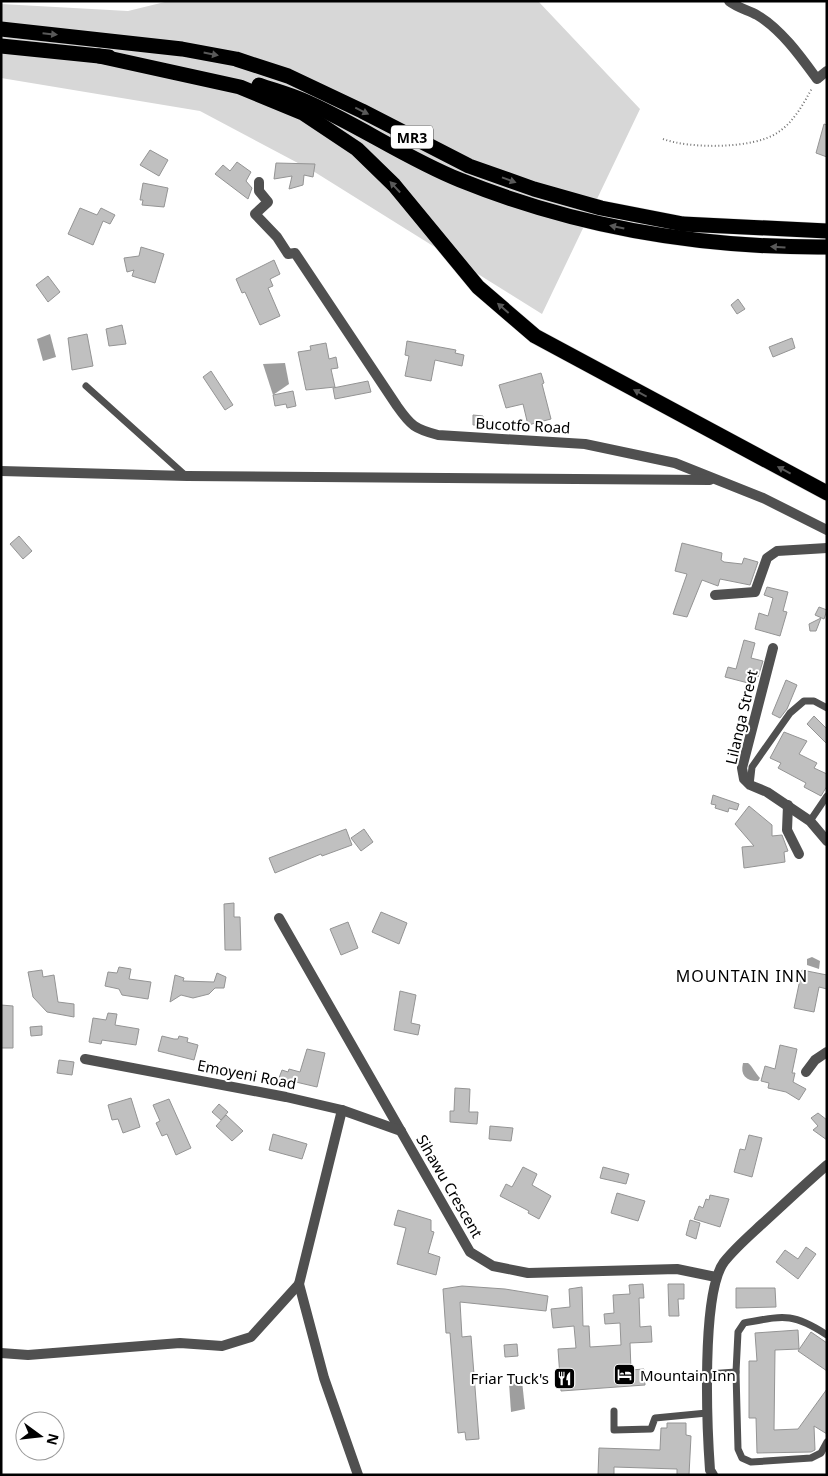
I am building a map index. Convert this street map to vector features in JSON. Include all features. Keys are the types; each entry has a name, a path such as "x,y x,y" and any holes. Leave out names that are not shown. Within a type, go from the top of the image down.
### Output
{"highway":[{"name":"MR3","path":"1,29 182,48 236,59 296,80 469,166 534,189 601,208 682,224 827,231"},
{"name":"MR3","path":"1,46 177,64 236,77 302,100 459,180 536,207 616,227 696,241 789,247 827,247"},
{"path":"99,56 240,87 303,113 357,149 400,192 478,287 535,336 827,492"}],"street":[{"path":"729,1 757,15 776,30 802,59 816,79 827,71"},
{"name":"Bucotfo Road","path":"259,182 260,190 268,202 255,214 277,237 288,254 295,253 408,422 417,430 438,435 586,444 675,462 763,498 827,530"},
{"path":"1,471 187,476 716,480"},
{"path":"715,595 755,592 767,558 777,551 827,548"},
{"name":"Lilanga Street","path":"773,648 742,768 744,779 750,785 767,792 810,821 827,841"},
{"path":"788,805 787,830 799,854"},
{"name":"Sihawu Crescent","path":"279,918 470,1252 493,1266 528,1273 677,1269 716,1277"},
{"path":"806,1072 815,1060 827,1052"},
{"name":"Emoyeni Road","path":"85,1059 286,1096 342,1110 401,1131"},
{"path":"1,1353 28,1356 180,1343 222,1346 251,1337 299,1284 342,1110"},
{"path":"713,1475 710,1470 706,1413 712,1304 716,1277 724,1262 742,1243 827,1164"},
{"path":"299,1284 324,1378 358,1475"}],"lane":[{"path":"86,386 187,476"},
{"path":"750,785 752,768 790,713 804,701 814,701 827,708"},
{"path":"810,821 827,796"},
{"path":"827,1335 805,1321 784,1316 744,1323 738,1332 736,1372 738,1449 742,1458 751,1462 811,1458 821,1453 827,1442"},
{"path":"708,1374 736,1372"},
{"path":"614,1411 614,1430 651,1429 654,1418 706,1413"}],"path":[{"path":"663,139 676,144 714,145 766,140 788,124 798,112 816,79"}],"shaded area":[{"path":"169,1 538,1 640,109 542,314 313,171 200,111 1,78 1,4 128,11"},
{"path":"50,334 56,357 43,361 37,339"},
{"path":"285,363 289,384 273,395 263,364"},
{"path":"812,957 820,961 819,969 807,965 807,959"},
{"path":"743,1063 748,1063 751,1066 760,1078 758,1081 750,1080 743,1074"},
{"path":"522,1381 525,1409 511,1412 509,1383"}],"building":[{"path":"824,124 827,125 827,157 816,153"},
{"path":"150,150 168,160 159,176 140,165"},
{"path":"237,162 251,172 246,181 252,188 248,199 215,174 223,165 230,171"},
{"path":"276,163 315,164 313,177 304,175 303,185 289,189 292,176 274,179"},
{"path":"143,183 168,188 164,207 142,205 143,200 140,200"},
{"path":"80,208 97,215 101,208 115,215 110,224 103,221 93,245 68,234"},
{"path":"141,247 164,254 155,283 132,276 134,270 127,272 124,258 139,256"},
{"path":"274,260 280,274 270,279 273,286 268,288 280,316 260,325 245,292 242,293 236,279"},
{"path":"48,276 60,292 48,302 36,285"},
{"path":"738,299 745,309 737,314 731,305"},
{"path":"122,325 126,344 109,346 106,329"},
{"path":"87,334 93,366 72,370 68,338"},
{"path":"792,338 795,348 773,357 769,347"},
{"path":"407,341 456,350 455,353 464,355 462,366 435,360 431,381 405,376 409,356 405,355"},
{"path":"326,343 329,359 336,357 338,368 331,369 335,387 306,390 298,352 311,350 310,346"},
{"path":"211,371 233,405 225,410 203,377"},
{"path":"541,373 551,419 528,425 523,404 506,408 499,385"},
{"path":"368,381 371,392 335,399 333,388"},
{"path":"293,391 296,406 287,408 286,404 275,406 273,395"},
{"path":"473,415 483,416 482,425 473,425"},
{"path":"19,536 32,551 23,559 10,544"},
{"path":"682,543 722,553 721,560 724,562 742,564 744,558 758,562 750,585 720,579 718,586 702,580 687,617 673,614 687,574 675,571"},
{"path":"767,587 788,592 783,611 787,612 780,636 755,629 759,613 768,616 773,598 764,595"},
{"path":"819,607 827,610 824,619 815,615"},
{"path":"821,618 816,631 810,631 809,624"},
{"path":"744,640 755,643 751,658 763,661 758,677 754,676 752,684 725,677 728,667 736,669"},
{"path":"786,680 797,685 787,709 780,718 772,714"},
{"path":"814,716 827,729 827,744 807,724"},
{"path":"784,732 807,741 799,754 817,763 814,768 827,774 827,786 821,796 804,787 806,783 778,768 781,763 770,758"},
{"path":"713,795 739,804 737,810 729,808 728,812 715,808 716,805 711,804"},
{"path":"749,806 772,825 772,836 782,835 788,851 784,852 785,862 744,868 742,847 754,846 735,824"},
{"path":"346,829 352,845 322,856 321,854 275,873 269,858"},
{"path":"364,829 373,842 361,851 351,838"},
{"path":"234,903 234,917 240,917 241,950 225,950 224,904"},
{"path":"381,912 407,923 399,944 372,932"},
{"path":"348,922 358,948 341,955 330,929"},
{"path":"119,967 131,969 129,979 151,982 148,999 122,995 119,989 105,986 108,972 117,973"},
{"path":"42,970 43,977 54,975 58,1002 74,1004 74,1017 47,1012 33,997 28,972"},
{"path":"802,970 827,975 827,989 819,987 814,1012 794,1008"},
{"path":"217,973 226,977 224,988 215,988 209,994 193,998 181,995 170,1002 175,975 184,978 183,981 214,982"},
{"path":"400,991 416,995 411,1023 420,1025 418,1035 394,1030"},
{"path":"1,1005 13,1006 13,1048 1,1048"},
{"path":"108,1013 117,1014 115,1025 139,1029 136,1045 102,1040 101,1044 89,1042 93,1018 106,1020"},
{"path":"42,1026 42,1035 31,1036 30,1027"},
{"path":"162,1036 174,1039 178,1039 179,1036 188,1038 187,1042 198,1045 194,1060 158,1051"},
{"path":"780,1045 797,1049 792,1073 795,1073 793,1082 806,1089 799,1100 786,1092 768,1088 769,1083 761,1081 765,1066 775,1069"},
{"path":"307,1049 325,1053 317,1087 279,1078 282,1070 288,1072 289,1069 300,1072"},
{"path":"59,1060 74,1062 72,1075 57,1073"},
{"path":"455,1088 470,1089 469,1112 478,1112 477,1124 450,1122 450,1111 454,1111"},
{"path":"131,1098 140,1127 123,1133 118,1119 112,1120 108,1105"},
{"path":"169,1099 191,1148 176,1155 167,1134 162,1136 156,1123 160,1121 153,1105"},
{"path":"219,1104 228,1112 221,1120 212,1112"},
{"path":"818,1113 827,1120 827,1140 813,1130 818,1126 811,1118"},
{"path":"226,1115 243,1131 232,1141 216,1126"},
{"path":"490,1126 513,1128 511,1141 489,1139"},
{"path":"273,1134 307,1144 302,1159 269,1150"},
{"path":"749,1135 762,1138 752,1177 734,1172 740,1149 745,1150"},
{"path":"523,1167 537,1174 532,1185 551,1196 539,1219 528,1213 529,1211 500,1196 506,1184 512,1187"},
{"path":"603,1167 629,1174 626,1184 600,1178"},
{"path":"617,1193 645,1201 638,1221 611,1213"},
{"path":"710,1195 729,1199 720,1227 694,1219 699,1206 703,1208 706,1199 709,1200"},
{"path":"398,1210 431,1220 431,1231 434,1232 428,1253 440,1257 436,1275 397,1264 406,1228 394,1225"},
{"path":"690,1220 700,1223 696,1239 686,1235"},
{"path":"806,1247 816,1254 798,1279 776,1262 785,1250 798,1259"},
{"path":"643,1284 644,1298 639,1298 640,1327 651,1326 652,1342 630,1343 631,1370 644,1369 645,1385 561,1391 558,1349 576,1348 574,1326 553,1328 551,1309 570,1307 569,1289 582,1287 583,1326 589,1326 590,1347 621,1345 620,1323 605,1324 604,1314 614,1313 613,1295 630,1294 629,1285"},
{"path":"668,1284 684,1284 684,1299 678,1299 679,1316 669,1316"},
{"path":"462,1286 505,1289 548,1296 546,1311 460,1302 462,1337 471,1336 479,1439 466,1440 465,1432 458,1433 450,1333 446,1333 443,1289"},
{"path":"736,1288 775,1288 776,1307 736,1308"},
{"path":"798,1330 799,1349 775,1350 774,1430 798,1429 827,1389 827,1434 814,1426 815,1450 811,1452 757,1453 756,1418 749,1418 749,1361 757,1361 755,1333"},
{"path":"811,1332 827,1343 827,1371 798,1351"},
{"path":"517,1344 518,1356 505,1357 504,1345"},
{"path":"667,1423 686,1423 686,1435 691,1436 689,1475 677,1475 677,1469 614,1467 614,1475 598,1475 599,1448 660,1450 661,1428 667,1428"}],"place":[{"name":"Mountain Inn","path":"624,1375"},
{"name":"Friar Tuck's","path":"565,1378"}],"district":[{"name":"MOUNTAIN INN","path":"742,976"}]}
